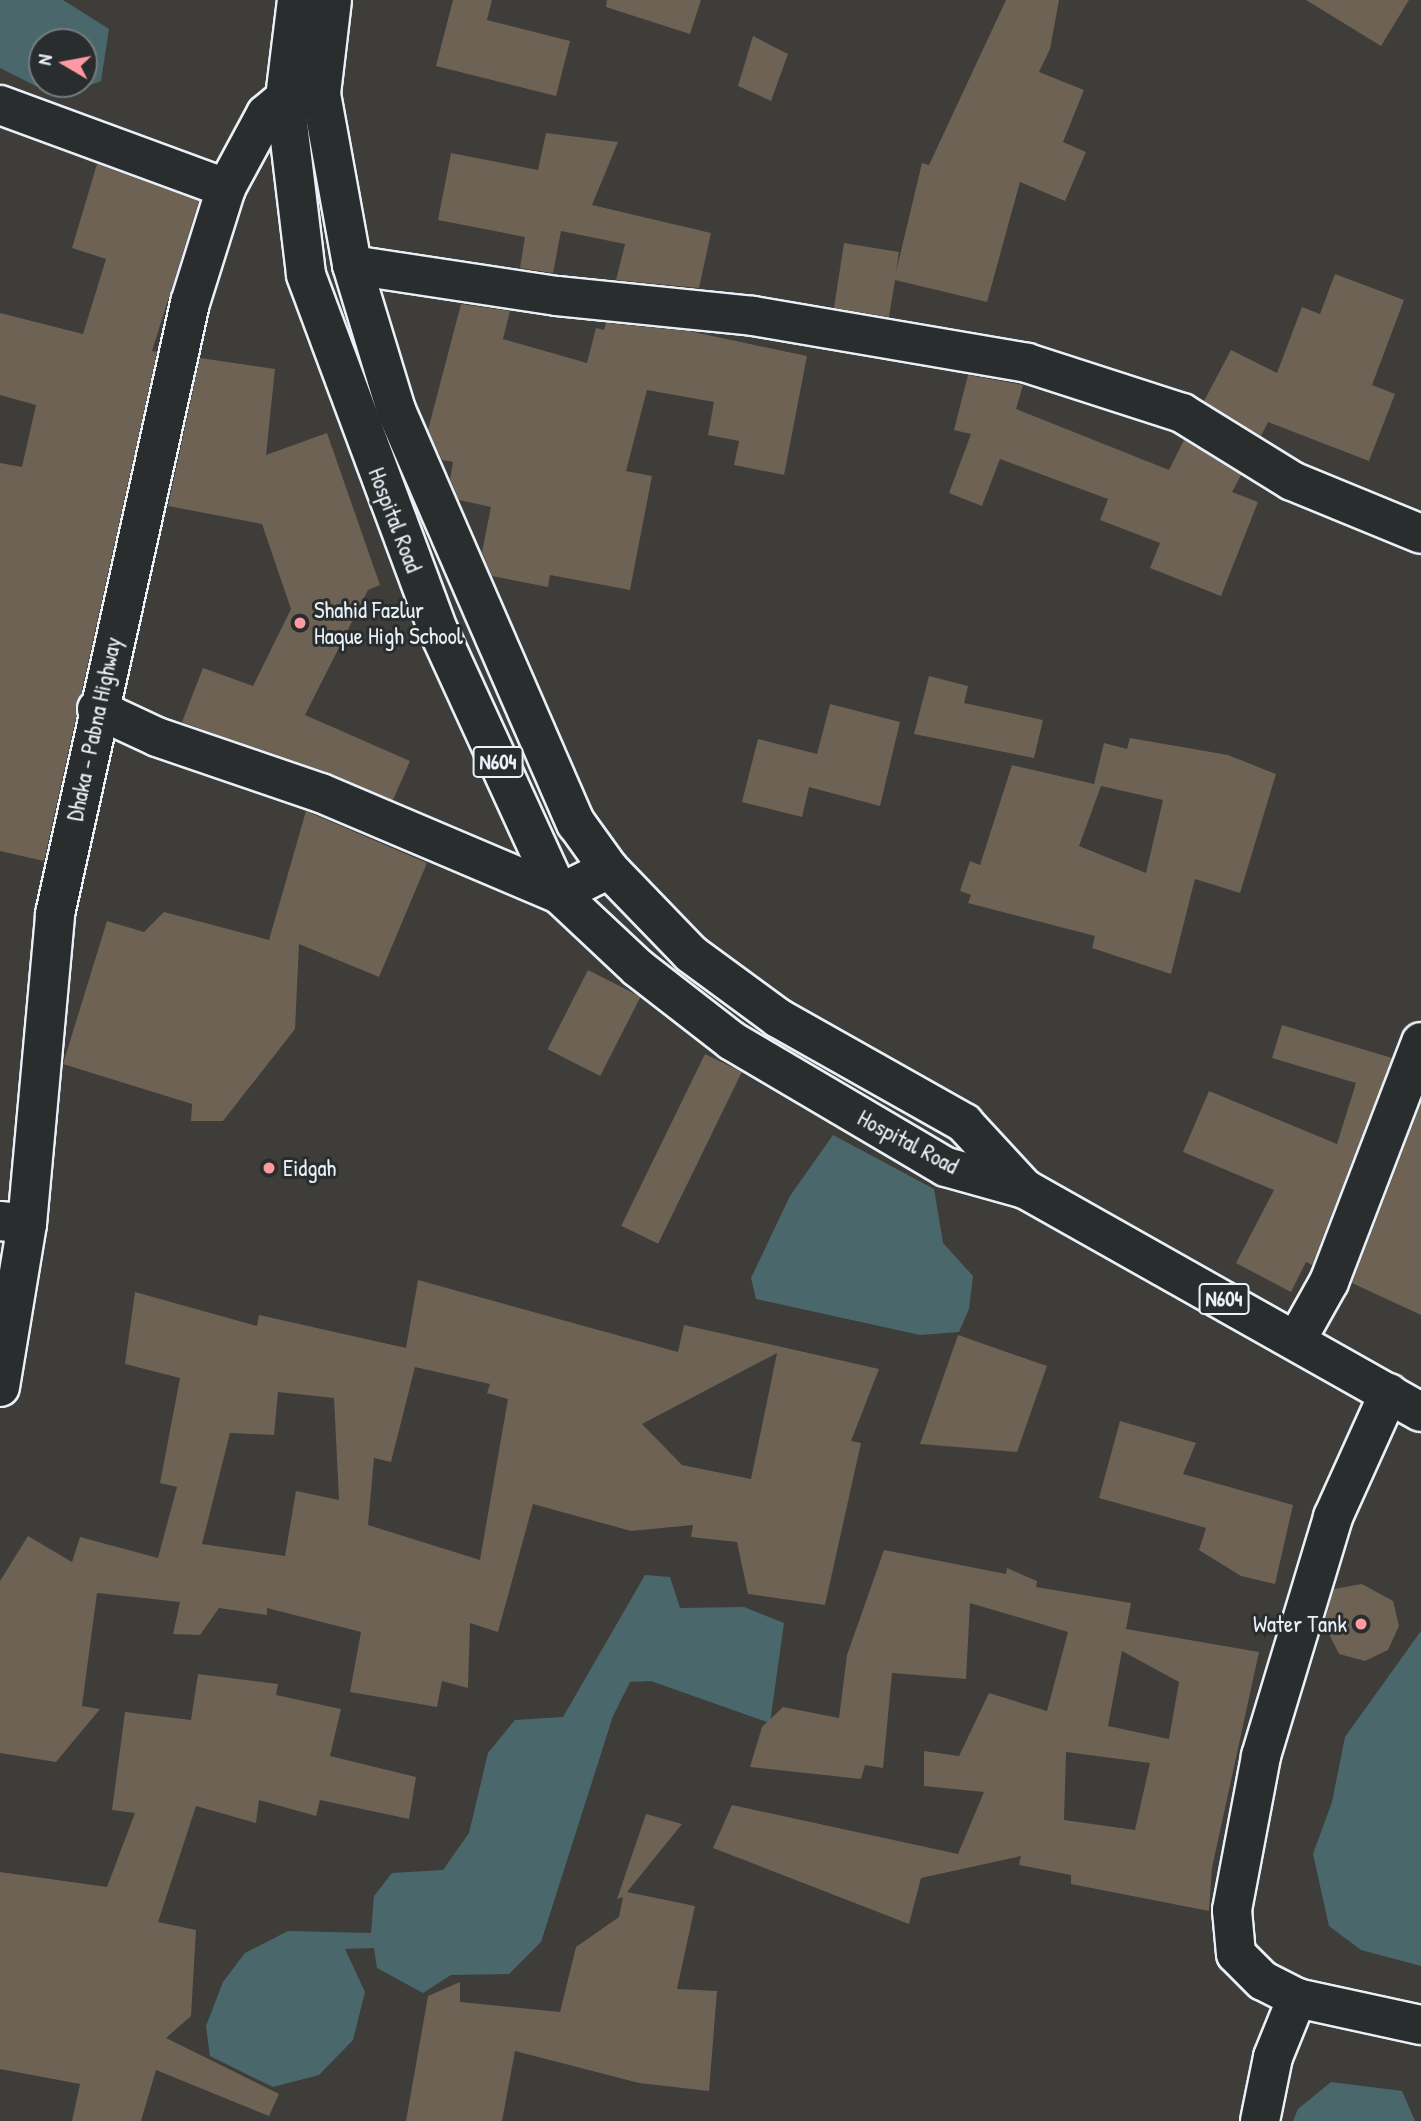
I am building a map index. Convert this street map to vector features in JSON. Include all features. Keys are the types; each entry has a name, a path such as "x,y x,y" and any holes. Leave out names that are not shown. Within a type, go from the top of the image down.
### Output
{"main road":[{"name":"N604","path":"297,0 303,96"},
{"name":"N604","path":"303,96 332,0"},
{"name":"Dhaka - Pabna Highway","path":"0,1387 14,1223 55,914 97,709 190,303 226,188 266,114 303,96"},
{"name":"Hospital Road","path":"303,96 396,410 483,619 576,823 609,869 691,954 778,1018 964,1123 1025,1189"},
{"name":"Hospital Road","path":"303,96 306,275 347,398 439,632 559,894 638,968 732,1041 946,1167 1025,1189"},
{"path":"0,105 226,188"},
{"path":"352,265 598,301 753,316 1027,363 1182,414 1292,481 1421,534"},
{"path":"97,709 157,737 321,793 559,894 609,869"},
{"path":"1297,1339 1329,1282 1421,1042"},
{"name":"N604","path":"1025,1189 1297,1339 1405,1403"},
{"path":"1405,1403 1333,1517 1261,1756 1232,1910 1236,1954 1263,1981 1297,1998 1421,2025"},
{"path":"1260,2121 1273,2057 1297,1998"}],"water":[{"path":"0,0 63,0 109,29 101,81 98,82 98,28 28,28 28,82 0,68"},
{"path":"833,1135 934,1189 943,1243 973,1276 969,1309 959,1332 920,1335 756,1299 751,1278 790,1196"},
{"path":"645,1575 670,1577 680,1608 744,1607 784,1623 770,1723 651,1681 630,1682 613,1716 541,1942 509,1974 451,1975 423,1993 377,1968 374,1948 345,1949 365,1992 353,2040 319,2075 273,2087 210,2056 206,2026 223,1982 245,1953 288,1931 371,1933 374,1896 392,1873 443,1870 469,1833 488,1753 515,1720 563,1717"},
{"path":"1421,1631 1421,1966 1361,1950 1329,1926 1313,1854 1332,1802 1345,1737"},
{"path":"1331,2082 1402,2091 1415,2121 1293,2121 1298,2109"}],"building":[{"path":"453,0 492,0 487,20 570,41 556,96 436,66"},
{"path":"607,0 701,0 690,34 606,7"},
{"path":"1006,0 1059,0 1050,49 1039,72 1084,90 1063,142 1086,152 1065,201 1020,182 987,302 895,280 889,317 834,308 844,243 899,252 896,272 922,163 929,165"},
{"path":"1306,0 1409,0 1381,46"},
{"path":"753,36 788,54 771,101 738,86"},
{"path":"546,133 618,142 592,205 711,233 699,288 616,280 625,244 561,231 553,273 520,268 525,237 438,220 451,153 538,170"},
{"path":"97,164 199,201 152,351 157,352 44,861 0,851 0,463 22,467 36,405 0,395 0,313 83,334 106,259 72,248"},
{"path":"1335,274 1404,300 1372,385 1395,394 1369,461 1268,422 1261,436 1204,401 1231,350 1277,373 1302,307 1320,314"},
{"path":"461,304 510,311 503,339 587,363 596,328 604,330 606,323 689,331 807,356 784,475 734,465 739,441 708,435 714,402 647,390 626,471 652,476 630,590 550,575 548,587 492,576 482,552 491,507 459,500 450,479 453,462 442,460 428,430"},
{"path":"200,358 275,369 266,455 327,433 380,585 368,590 305,715 410,761 393,800 182,722 203,668 253,686 291,609 262,524 168,506"},
{"path":"968,375 1023,385 1016,409 1169,470 1184,440 1241,475 1232,492 1258,502 1221,596 1150,568 1160,543 1100,520 1108,499 1000,459 982,506 949,493 971,434 954,430"},
{"path":"929,676 968,686 964,703 1043,720 1034,758 914,734"},
{"path":"830,704 900,722 880,806 809,787 802,817 742,802 758,739 817,754"},
{"path":"1130,738 1228,755 1276,774 1240,893 1195,879 1171,974 1092,948 1095,936 968,903 971,895 960,891 970,861 980,865 1012,765 1094,784 1104,743 1127,749","holes":["1101,786 1163,800 1146,873 1079,846"]},
{"path":"306,811 427,863 379,977 299,944 295,1029 223,1121 191,1121 192,1104 63,1064 107,921 144,932 164,912 269,940"},
{"path":"588,970 641,997 600,1076 548,1049"},
{"path":"1282,1025 1392,1058 1312,1265 1306,1262 1291,1292 1236,1263 1274,1190 1183,1152 1209,1091 1337,1144 1356,1083 1272,1058"},
{"path":"705,1054 742,1072 658,1244 621,1226"},
{"path":"1421,1103 1421,1315 1352,1283"},
{"path":"418,1280 678,1352 684,1325 879,1369 851,1441 861,1443 825,1605 748,1594 737,1542 691,1537 693,1525 631,1531 533,1504 498,1632 470,1623 468,1688 442,1681 437,1707 350,1692 361,1632 267,1608 267,1615 219,1608 200,1635 173,1634 180,1602 97,1593 82,1706 100,1709 56,1762 0,1753 0,1581 28,1536 72,1562 80,1537 158,1558 177,1487 160,1483 180,1378 125,1364 135,1292 257,1326 259,1315 406,1348","holes":["777,1353 751,1479 682,1465 642,1424","415,1367 490,1384 487,1393 508,1399 480,1560 368,1525 374,1458 391,1462","278,1392 334,1398 339,1500 296,1491 285,1556 202,1544 230,1433 274,1435"]},
{"path":"958,1335 1047,1366 1017,1452 920,1444"},
{"path":"1120,1421 1196,1443 1183,1474 1293,1505 1275,1584 1241,1576 1199,1550 1206,1528 1099,1498"},
{"path":"884,1550 1006,1574 1007,1568 1037,1581 1036,1587 1131,1603 1126,1629 1259,1652 1212,1868 1209,1911 1071,1884 1071,1875 1019,1865 1021,1856 921,1878 909,1924 713,1848 732,1805 958,1854 984,1792 924,1786 924,1751 959,1756 989,1693 1047,1711 1068,1632 970,1603 966,1679 892,1673 883,1768 865,1765 861,1779 750,1767 762,1727 783,1707 839,1718 847,1655","holes":["1122,1651 1179,1682 1169,1739 1108,1726","1066,1752 1150,1763 1135,1830 1064,1820"]},
{"name":"Water Tank","path":"1362,1584 1393,1601 1399,1626 1388,1650 1365,1661 1339,1654 1324,1624 1334,1589"},
{"path":"198,1674 278,1684 276,1695 341,1709 330,1756 416,1777 409,1819 320,1800 316,1816 259,1800 256,1823 196,1806 158,1922 196,1930 191,2016 166,2038 279,2094 269,2116 156,2070 141,2121 72,2121 80,2084 0,2069 0,1872 107,1887 135,1813 112,1810 125,1712 191,1720"},
{"path":"646,1814 682,1824 627,1892 695,1906 677,1989 717,1991 709,2091 639,2083 515,2051 502,2121 406,2121 428,1996 460,1982 460,2002 560,2012 576,1947 619,1917 623,1897 617,1899"}],"place":[{"name":"Shahid Fazlur Haque High School","path":"300,623"},
{"name":"Eidgah","path":"269,1168"},
{"name":"Water Tank","path":"1361,1624"}]}
